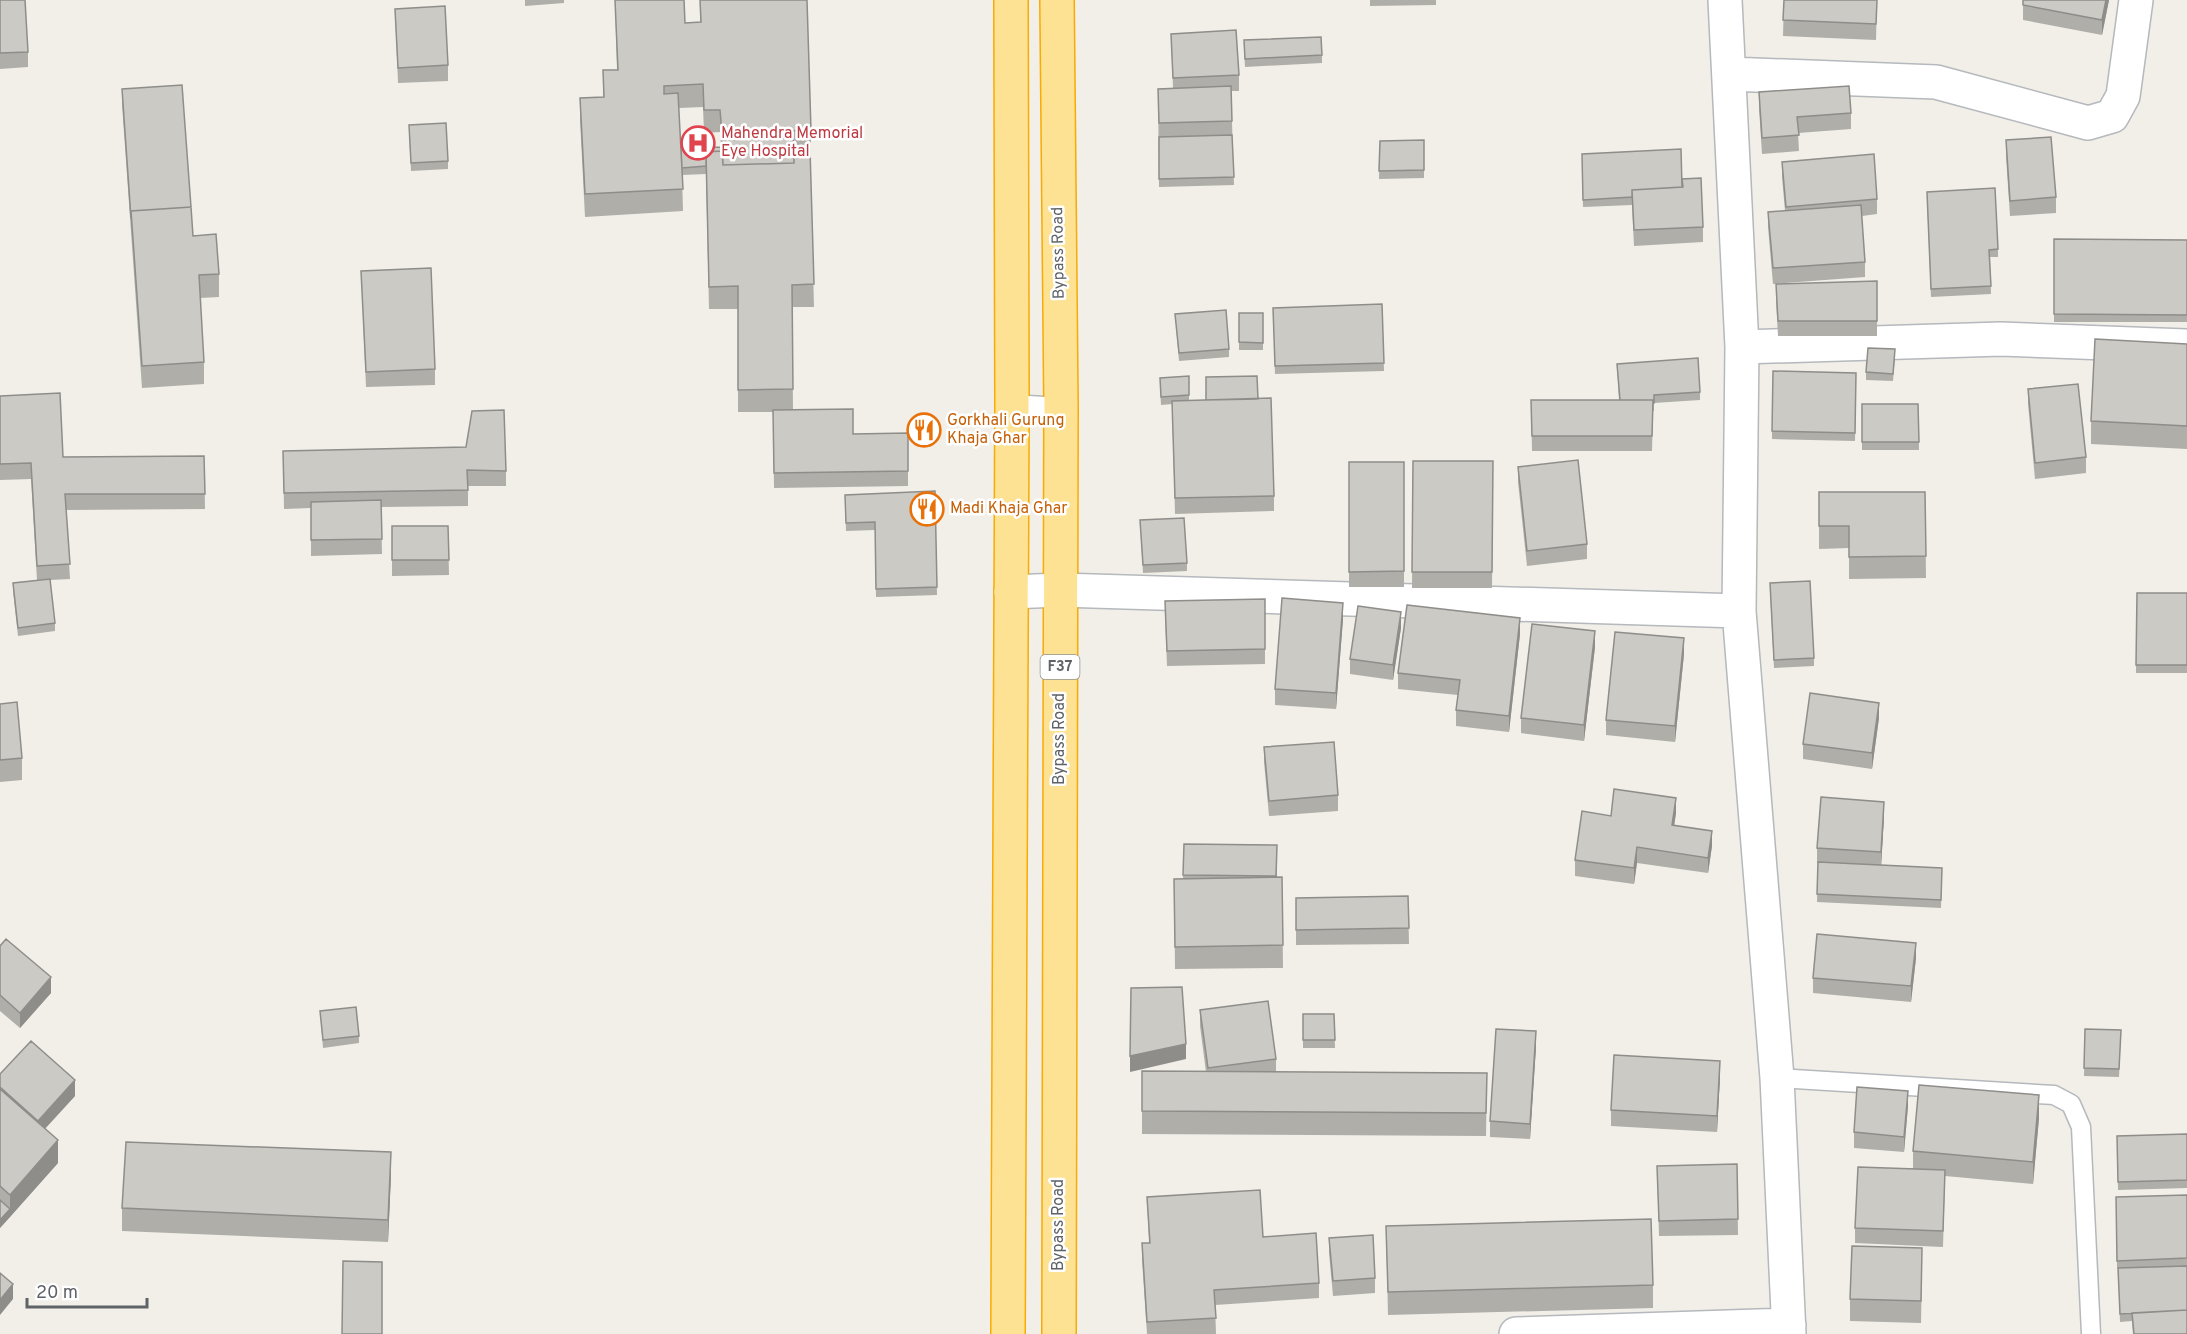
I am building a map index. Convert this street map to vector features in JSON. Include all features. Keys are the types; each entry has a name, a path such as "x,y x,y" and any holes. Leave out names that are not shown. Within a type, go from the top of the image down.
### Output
{"highway":[{"path":"1008,1334 1012,404 1011,0"},
{"name":"Bypass Road","path":"1057,0 1061,407 1059,1334"}],"street":[{"path":"1516,1334 1789,1329 1777,1078 1739,611 1742,347 1725,0"},
{"path":"1730,74 1936,82 2088,123 2112,116 2123,96 2136,0"},
{"path":"1742,347 2001,339 2187,346"},
{"path":"1011,592 1060,590 1739,611"}],"lane":[{"path":"1012,404 1061,407"},
{"path":"1777,1078 2054,1095 2071,1104 2081,1127 2091,1334"}],"building":[{"path":"0,0 25,0 28,52 0,53"},
{"path":"615,0 684,0 685,23 701,22 700,0 807,0 811,130 722,133 720,110 704,110 703,84 664,86 664,94 678,93 683,189 585,194 580,98 604,97 603,70 618,70"},
{"path":"1784,0 1877,0 1876,24 1783,20"},
{"path":"2023,0 2106,0 2102,20 2023,5"},
{"path":"445,6 448,65 398,68 395,9"},
{"path":"1236,30 1239,75 1173,78 1171,34"},
{"path":"1321,37 1322,55 1245,59 1244,40"},
{"path":"182,85 191,207 131,211 131,218 122,89"},
{"path":"1231,86 1232,121 1159,123 1158,89"},
{"path":"1849,86 1851,113 1797,117 1799,135 1762,138 1759,92"},
{"path":"446,123 448,161 411,163 409,125"},
{"path":"1232,135 1234,177 1159,179 1159,137"},
{"path":"2051,137 2056,197 2010,201 2006,140"},
{"path":"793,138 794,163 723,165 722,140"},
{"path":"1424,140 1424,170 1379,171 1380,141"},
{"path":"722,147 722,151 706,152 706,166 682,168 681,148"},
{"path":"794,149 810,149 814,284 792,285 793,389 738,390 738,286 709,287 706,152 722,151 723,165 794,163"},
{"path":"1681,149 1682,187 1632,190 1632,197 1583,200 1582,154"},
{"path":"1874,154 1877,199 1786,207 1782,162"},
{"path":"1701,178 1703,227 1634,230 1632,190 1683,187 1682,179"},
{"path":"1995,188 1998,249 1989,250 1991,286 1931,289 1927,192"},
{"path":"1861,205 1865,262 1773,268 1768,212"},
{"path":"191,207 193,236 216,234 219,274 199,275 204,362 142,366 131,211"},
{"path":"2054,239 2187,240 2187,315 2054,314"},
{"path":"431,268 435,369 366,372 361,271"},
{"path":"1877,281 1877,321 1778,321 1776,284"},
{"path":"1382,304 1384,363 1275,366 1273,308"},
{"path":"1226,310 1229,349 1179,353 1175,314"},
{"path":"1239,313 1263,313 1263,343 1239,342"},
{"path":"2095,339 2187,344 2187,426 2091,421"},
{"path":"1868,348 1895,349 1893,374 1866,372"},
{"path":"1698,358 1700,392 1654,395 1654,403 1653,400 1620,400 1617,364"},
{"path":"1773,371 1856,373 1855,433 1772,431"},
{"path":"1189,376 1189,395 1161,397 1160,378"},
{"path":"1257,376 1258,399 1206,400 1206,377"},
{"path":"2078,384 2086,457 2035,463 2028,389"},
{"path":"60,393 63,457 204,456 205,494 65,494 70,564 37,566 31,463 0,464 0,396"},
{"path":"1271,398 1274,496 1175,498 1172,401"},
{"path":"1531,400 1653,400 1652,436 1532,436"},
{"path":"1862,404 1918,404 1919,442 1862,442"},
{"path":"853,409 853,434 908,433 908,471 774,473 773,410"},
{"path":"504,410 506,471 467,470 468,490 284,493 283,451 466,447 472,411"},
{"path":"1578,460 1587,544 1527,551 1518,467"},
{"path":"1413,461 1493,461 1492,572 1412,572"},
{"path":"1349,462 1404,462 1404,571 1349,572"},
{"path":"935,491 937,587 876,589 875,522 846,523 845,495"},
{"path":"1819,492 1925,492 1926,556 1849,557 1849,526 1819,526"},
{"path":"381,500 382,539 311,540 311,502"},
{"path":"1184,518 1187,563 1143,565 1140,520"},
{"path":"392,526 448,526 449,560 392,560"},
{"path":"50,579 55,623 18,628 13,583"},
{"path":"1810,581 1814,658 1774,660 1770,583"},
{"path":"2137,593 2187,593 2187,665 2136,665"},
{"path":"1282,598 1343,603 1336,693 1275,689"},
{"path":"1265,599 1265,649 1167,651 1165,601"},
{"path":"1407,605 1520,618 1509,716 1456,710 1460,680 1398,673"},
{"path":"1358,606 1401,612 1393,665 1350,659"},
{"path":"1532,624 1595,631 1584,725 1521,718"},
{"path":"1615,632 1684,638 1675,726 1606,720"},
{"path":"1810,693 1879,703 1872,753 1803,744"},
{"path":"17,702 22,758 0,760 0,704"},
{"path":"1334,742 1338,795 1269,801 1264,747"},
{"path":"1614,789 1676,798 1672,825 1712,831 1708,858 1637,847 1634,868 1575,860 1582,811 1611,816"},
{"path":"1821,797 1884,802 1881,852 1817,848"},
{"path":"1184,844 1277,845 1276,876 1183,875"},
{"path":"1818,862 1942,868 1941,900 1817,894"},
{"path":"1282,877 1283,945 1175,947 1174,879"},
{"path":"1408,896 1409,928 1296,930 1296,898"},
{"path":"1817,934 1916,943 1911,986 1813,978"},
{"path":"6,939 51,977 20,1013 0,995 0,946"},
{"path":"1182,987 1186,1044 1130,1056 1131,988"},
{"path":"1268,1001 1276,1059 1208,1068 1200,1010"},
{"path":"356,1007 359,1036 323,1040 320,1011"},
{"path":"1303,1014 1334,1014 1335,1040 1303,1040"},
{"path":"1496,1029 1536,1031 1530,1124 1490,1121"},
{"path":"2085,1029 2121,1030 2119,1069 2084,1068"},
{"path":"31,1041 75,1080 38,1121 0,1087 0,1074"},
{"path":"1614,1055 1720,1061 1717,1116 1611,1110"},
{"path":"1142,1071 1487,1073 1486,1113 1142,1111"},
{"path":"1919,1085 2039,1095 2033,1162 1913,1151"},
{"path":"1857,1087 1908,1091 1904,1137 1854,1132"},
{"path":"0,1089 58,1140 10,1195 0,1186"},
{"path":"2187,1134 2187,1180 2118,1182 2117,1136"},
{"path":"126,1142 391,1152 388,1220 122,1208"},
{"path":"1737,1164 1738,1219 1659,1221 1657,1166"},
{"path":"1858,1167 1945,1170 1943,1231 1855,1228"},
{"path":"1260,1190 1263,1237 1316,1233 1319,1283 1214,1290 1216,1318 1147,1322 1142,1243 1150,1243 1147,1197"},
{"path":"2187,1195 2187,1258 2117,1261 2116,1197"},
{"path":"0,1200 10,1209 0,1220"},
{"path":"1651,1219 1653,1285 1388,1292 1386,1226"},
{"path":"1373,1235 1375,1278 1333,1281 1329,1238"},
{"path":"1852,1246 1922,1248 1921,1301 1850,1299"},
{"path":"343,1261 382,1262 382,1334 342,1334"},
{"path":"2187,1266 2187,1310 2120,1314 2118,1268"},
{"path":"0,1273 13,1284 0,1300"},
{"path":"2187,1310 2187,1334 2134,1334 2132,1313"}],"place":[{"name":"Mahendra Memorial Eye Hospital","path":"698,143"},
{"name":"Gorkhali Gurung Khaja Ghar","path":"924,430"},
{"name":"Madi Khaja Ghar","path":"927,509"}]}
